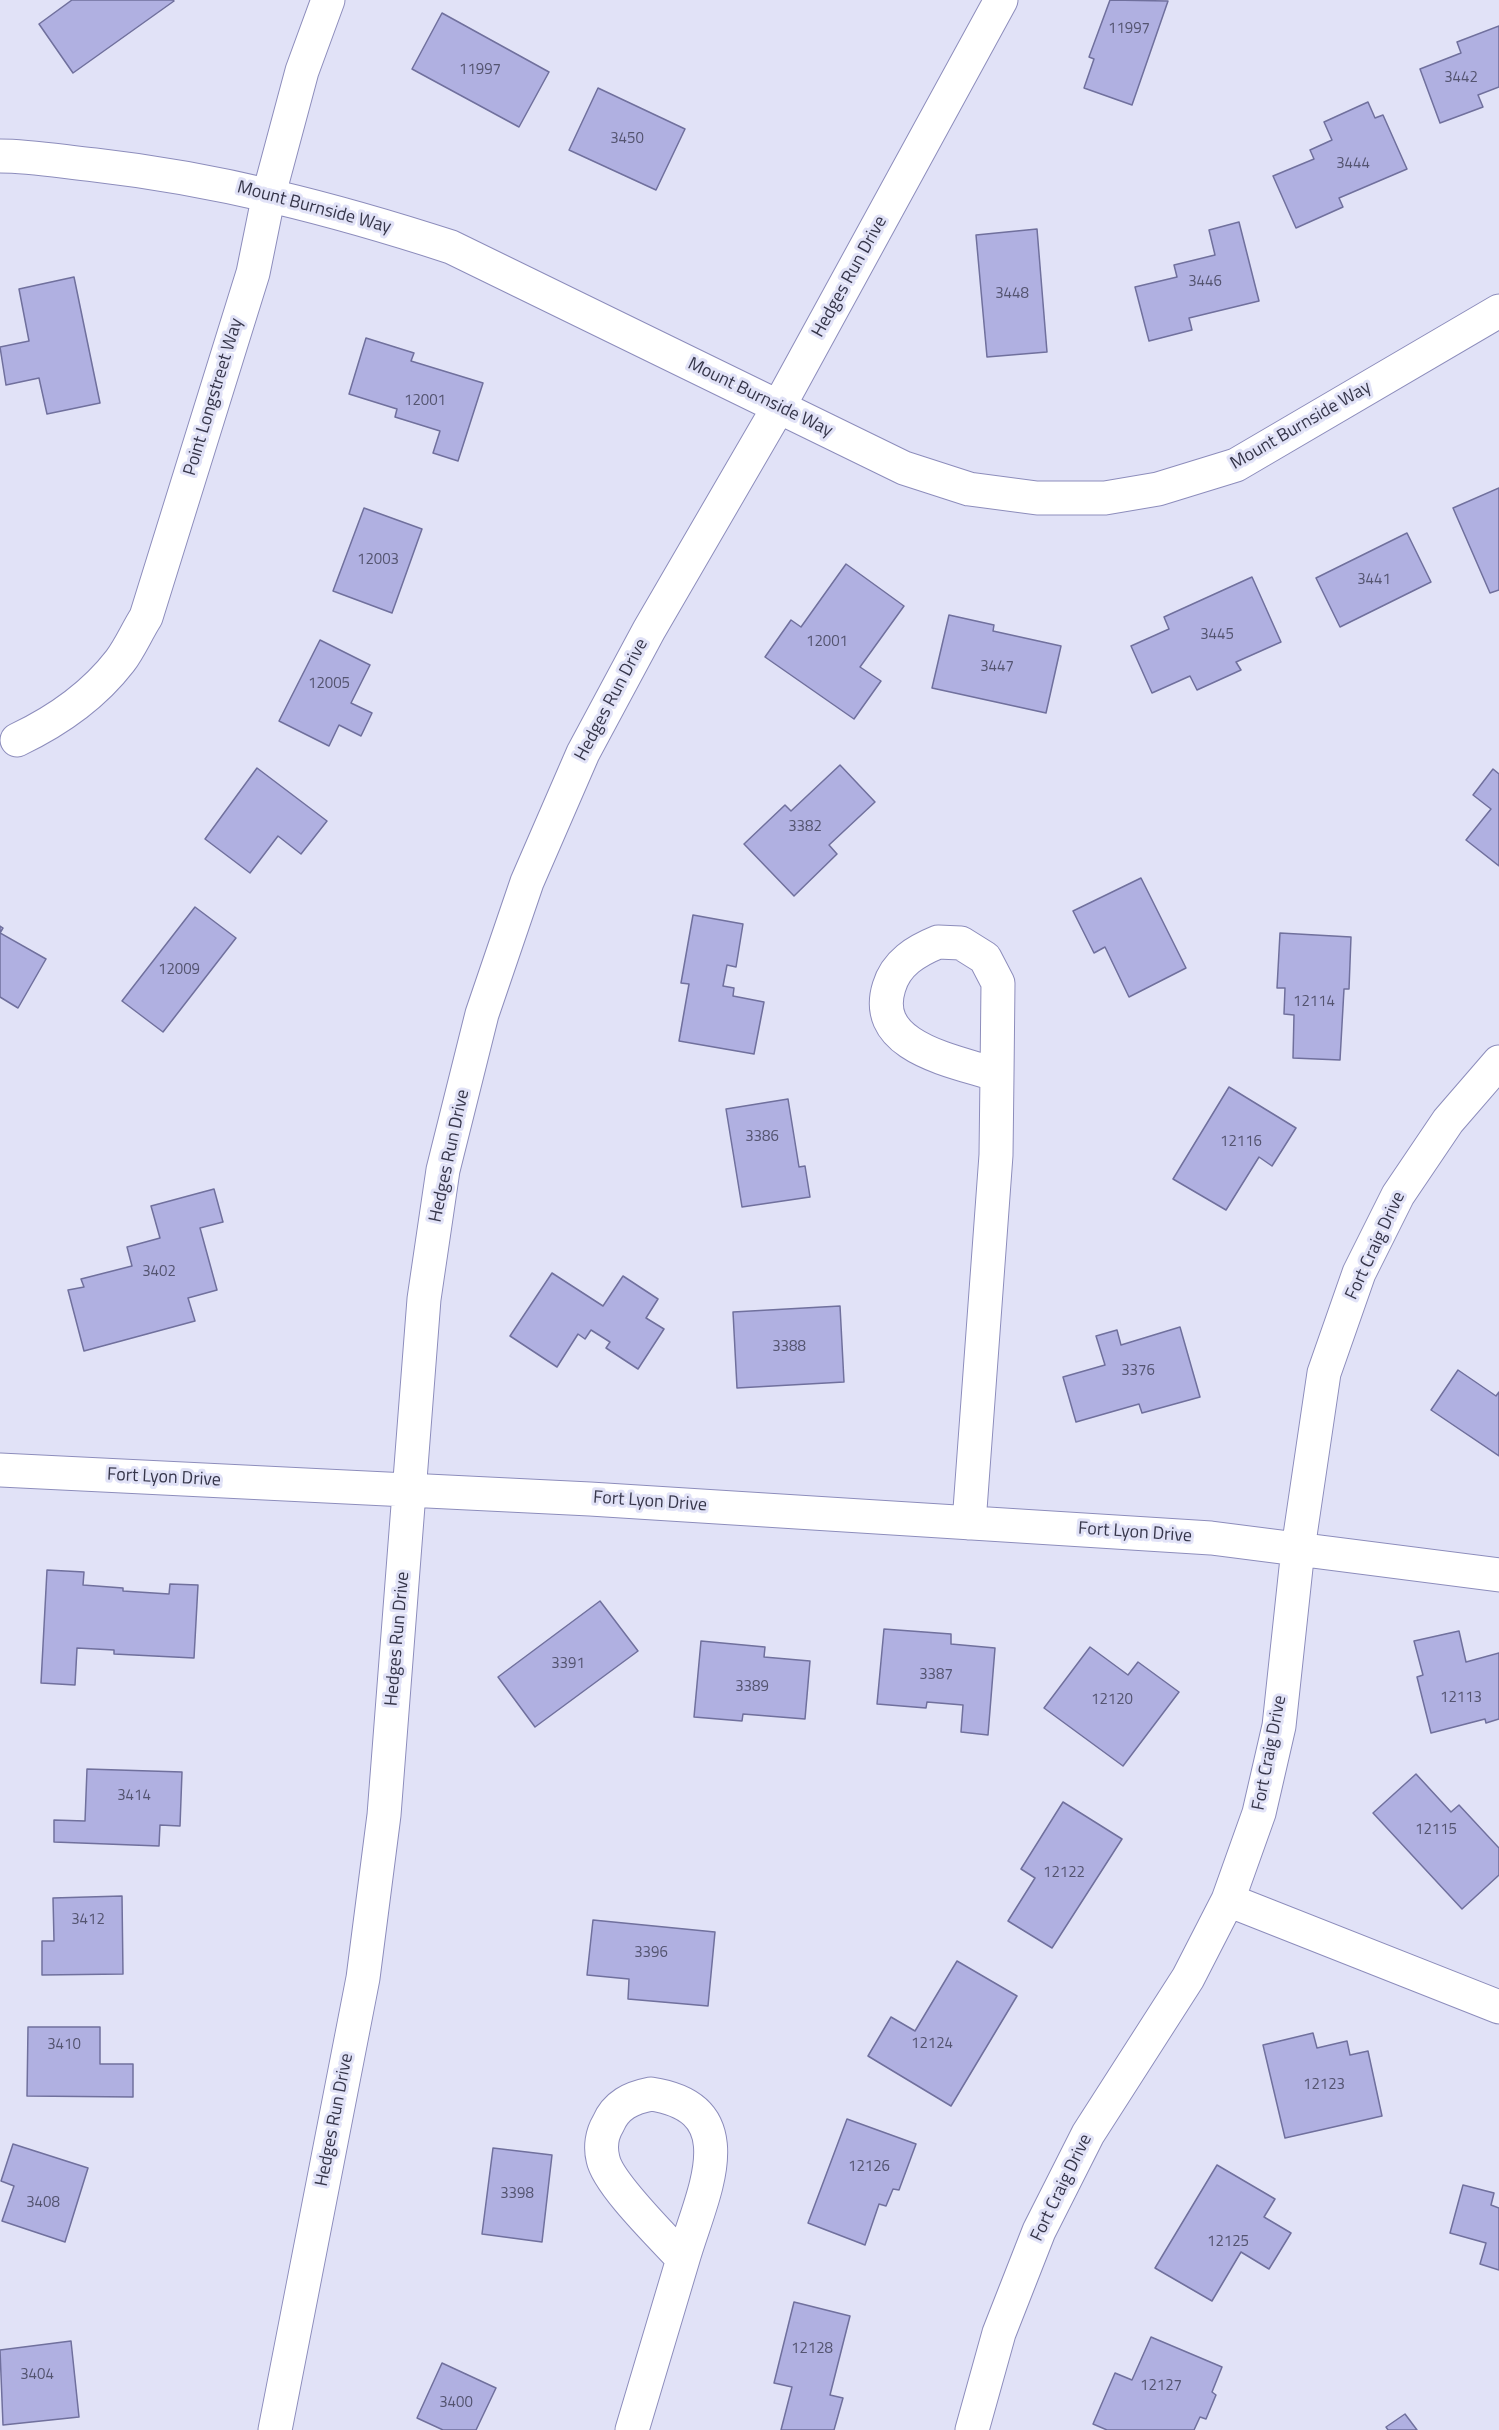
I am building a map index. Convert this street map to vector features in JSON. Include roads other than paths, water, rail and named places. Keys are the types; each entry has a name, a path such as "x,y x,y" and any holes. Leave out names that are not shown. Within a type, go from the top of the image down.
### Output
{"street":[{"name":"Point Longstreet Way","path":"17,740 45,727 86,698 120,661 146,617 253,273 269,194 302,71 328,0"},
{"name":"Hedges Run Drive","path":"275,2430 363,1978 384,1815 424,1299 443,1170 482,1014 527,882 583,753 649,630 778,408 1001,0"},
{"name":"Mount Burnside Way","path":"0,156 171,174 269,194 376,222 451,247 904,468 969,489 1037,498 1105,498 1158,489 1236,465 1499,311"},
{"name":"Fort Craig Drive","path":"972,2430 999,2333 1039,2231 1088,2134 1188,1978 1228,1900 1259,1813 1279,1726 1299,1549 1324,1373 1359,1273 1398,1195 1448,1122 1499,1062"},
{"path":"969,1523 996,1155 997,1075"},
{"name":"Fort Lyon Drive","path":"0,1470 410,1490 1211,1538 1499,1575"},
{"path":"1228,1900 1499,2007"},
{"path":"632,2430 683,2259 713,2158 709,2133 696,2112 675,2098 651,2094 631,2098 612,2113 602,2135 603,2159 610,2177 683,2259"}]}
